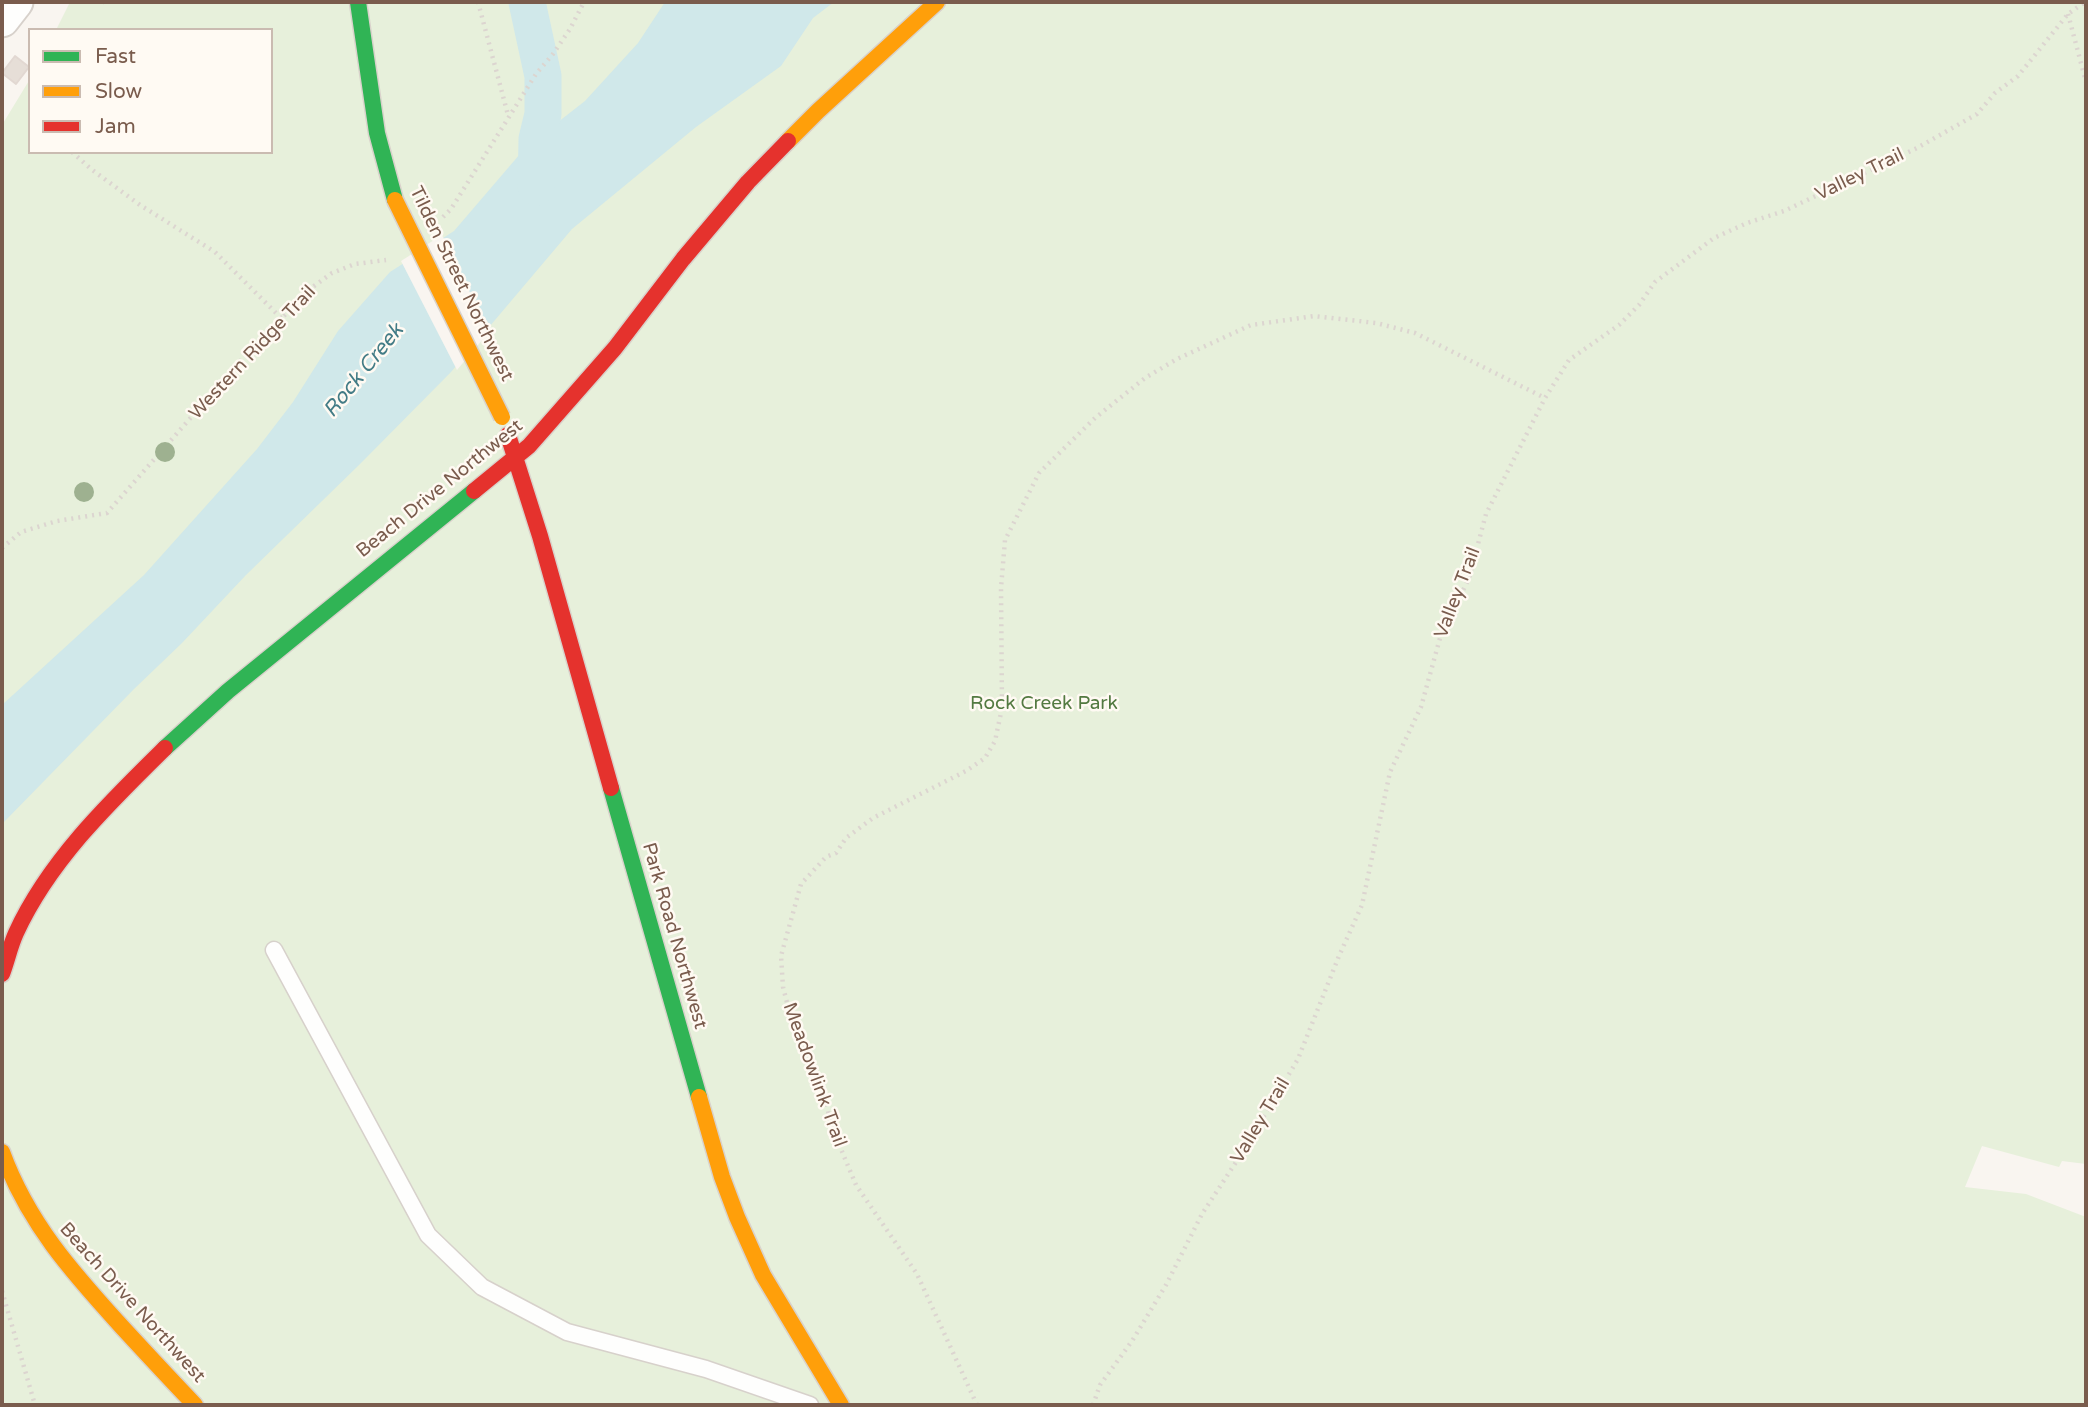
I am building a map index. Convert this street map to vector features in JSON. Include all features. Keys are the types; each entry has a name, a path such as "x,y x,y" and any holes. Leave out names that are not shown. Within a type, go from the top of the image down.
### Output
{"main road":[{"name":"Tilden Street Northwest","path":"358,2 377,133 394,200 502,417 516,457"},
{"name":"Beach Drive Northwest","path":"2,974 16,933 44,884 92,822 145,766 228,691 529,446 587,382 699,239 748,182 818,111 937,2"},
{"name":"Park Road Northwest","path":"516,457 722,1177 763,1275 841,1405"},
{"name":"Beach Drive Northwest","path":"2,1152 17,1193 41,1231 88,1289 195,1405"}],"street":[{"path":"2,20 16,2"}],"lane":[{"path":"274,950 428,1235 481,1287 567,1332 706,1368 810,1405"}],"path":[{"path":"478,2 508,116"},
{"path":"441,219 451,209 536,74 554,54 584,2"},
{"name":"Valley Trail","path":"1093,1405 1100,1385 1132,1341 1166,1285 1202,1214 1298,1059 1362,905 1391,772 1421,707 1440,638 1469,578 1486,514 1545,398 1569,360 1619,325 1639,305 1655,282 1714,238 1746,223 1784,211 1917,148 1977,114 1995,93 2018,76 2068,14 2085,2"},
{"path":"2068,14 2086,82"},
{"path":"74,154 140,205 215,252 282,319"},
{"name":"Western Ridge Trail","path":"2,548 21,532 57,521 107,513 244,357 310,289 332,273 355,264 385,261 394,255"},
{"name":"Meadowlink Trail","path":"977,1405 917,1274 856,1185 833,1130 821,1086 791,1018 783,987 781,956 801,884 826,857 836,853 846,838 873,818 966,771 985,758 995,740 1002,708 1001,588 1005,540 1039,473 1095,418 1145,378 1177,359 1251,325 1314,316 1376,323 1415,333 1545,398"},
{"path":"2,1291 35,1405"}],"green space":[{"name":"Rock Creek Park","path":"70,2 2086,2 2086,1164 2062,1161 2059,1167 1982,1146 1965,1187 2026,1194 2086,1217 2086,1405 2,1405 2,125 28,82 28,154 273,154 273,28 57,28"}],"water":[{"path":"520,2 532,2 540,32 528,35"},
{"name":"Rock Creek","path":"665,2 834,2 813,18 781,66 696,127 572,229 451,372 246,575 2,824 2,705 144,575 257,449 293,402 338,331 390,272 454,231 526,147 585,101 638,43"}],"pier":[{"path":"442,235 489,332 457,370 401,261"}],"building":[{"path":"15,56 28,66 16,84 2,73"}],"waterway":[{"path":"527,2 543,76 543,114 537,139 536,187"}],"traffic: fast":[{"path":"358,2 377,133 395,200"},
{"path":"165,748 228,691 474,491"},
{"path":"611,788 699,1097"}],"traffic: slow":[{"path":"788,141 937,2"},
{"path":"395,200 502,417"},
{"path":"699,1097 722,1177 763,1275 841,1405"},
{"path":"2,1152 25,1202 53,1246 104,1307 195,1405"}],"traffic: jam":[{"path":"474,491 529,446 615,348 683,259 748,182 788,141"},
{"path":"508,435 540,536 611,788"},
{"path":"2,974 16,933 45,881 82,834 165,748"}]}
